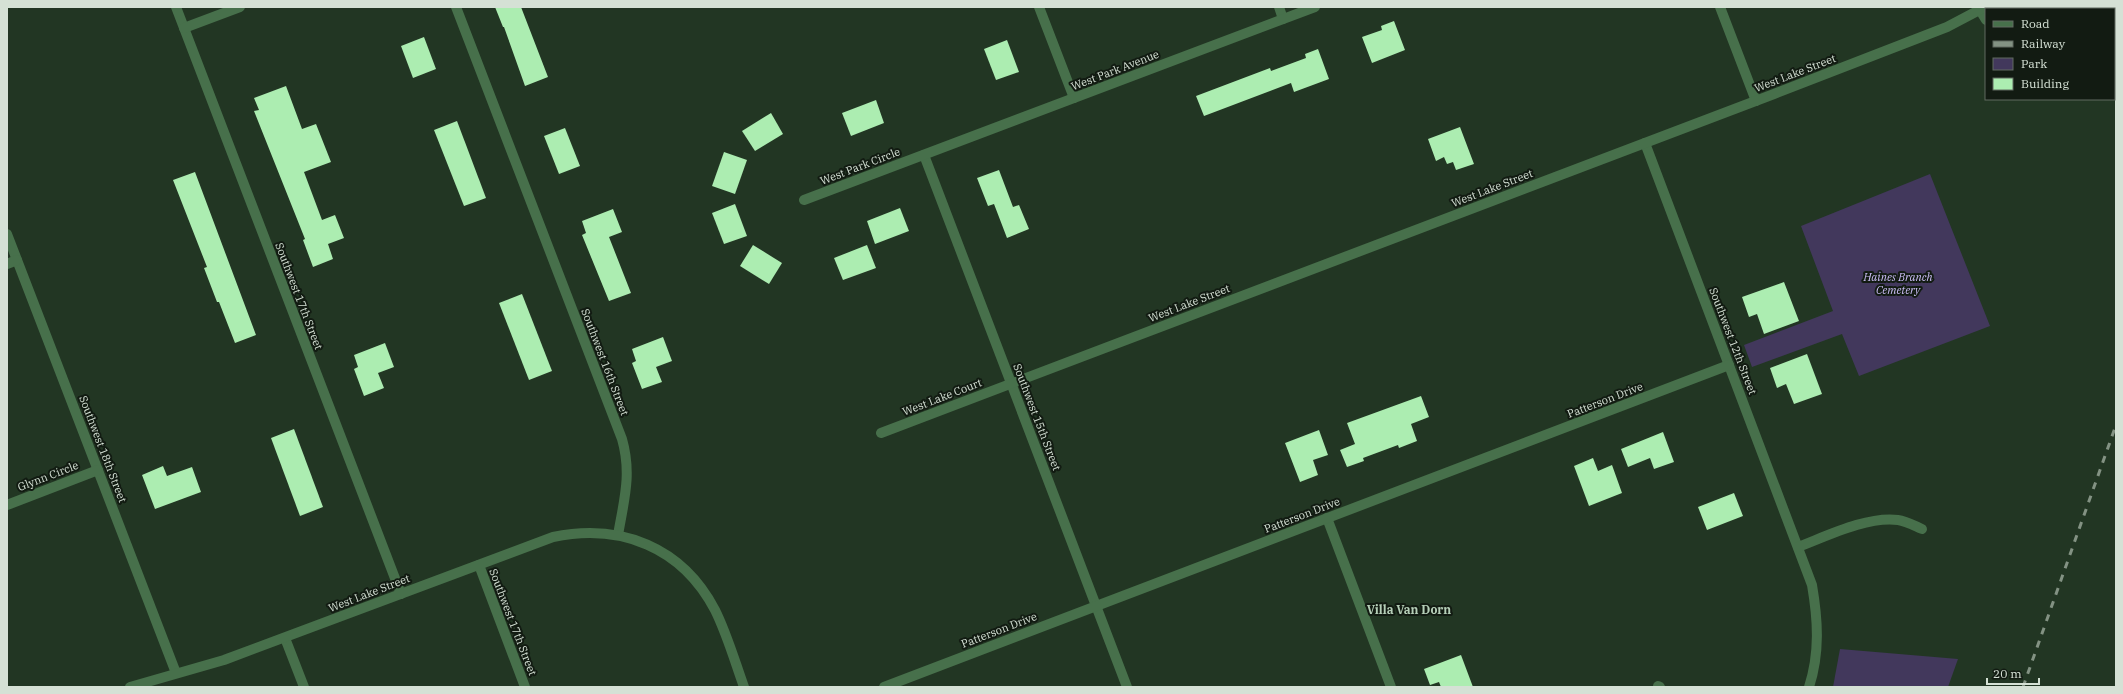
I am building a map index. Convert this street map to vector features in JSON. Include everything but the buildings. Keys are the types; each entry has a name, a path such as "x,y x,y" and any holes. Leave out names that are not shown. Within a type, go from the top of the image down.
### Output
{"street":[{"name":"Southwest 17th Street","path":"176,7 401,594"},
{"path":"184,28 240,7"},
{"name":"Southwest 16th Street","path":"456,7 622,439 626,454 628,484 618,535"},
{"path":"1039,7 1074,98"},
{"path":"1279,7 1284,19"},
{"name":"West Park Avenue","path":"924,155 1315,7"},
{"path":"1720,7 1756,101"},
{"path":"1981,8 1985,18"},
{"name":"West Lake Street","path":"1011,383 1756,101 1947,27 1981,8"},
{"name":"Southwest 12th Street","path":"1645,143 1812,585 1817,616 1817,645 1809,687"},
{"name":"West Park Circle","path":"804,200 924,155"},
{"name":"Southwest 15th Street","path":"924,155 1127,687"},
{"name":"Southwest 18th Street","path":"7,234 176,673"},
{"path":"7,264 17,260"},
{"name":"Patterson Drive","path":"884,687 1729,365"},
{"name":"West Lake Court","path":"881,433 1011,383"},
{"name":"Glynn Circle","path":"7,505 98,470"},
{"path":"1327,518 1391,687"},
{"path":"1798,547 1848,528 1875,522 1899,520 1922,529"},
{"name":"West Lake Street","path":"130,687 224,660 553,537 593,532 618,535"},
{"path":"618,535 648,545 668,556 687,572 702,590 717,615 744,687"},
{"name":"Southwest 17th Street","path":"479,565 525,687"},
{"path":"286,638 304,687"}],"green space":[{"name":"Haines Branch Cemetery","path":"1930,174 1990,326 1859,376 1842,334 1752,367 1744,345 1833,311 1801,226"},
{"path":"1840,649 1958,659 1948,687 1833,687"}],"railway":[{"path":"2023,687 2116,425"}],"district":[{"name":"Villa Van Dorn","path":"1409,609"}]}
